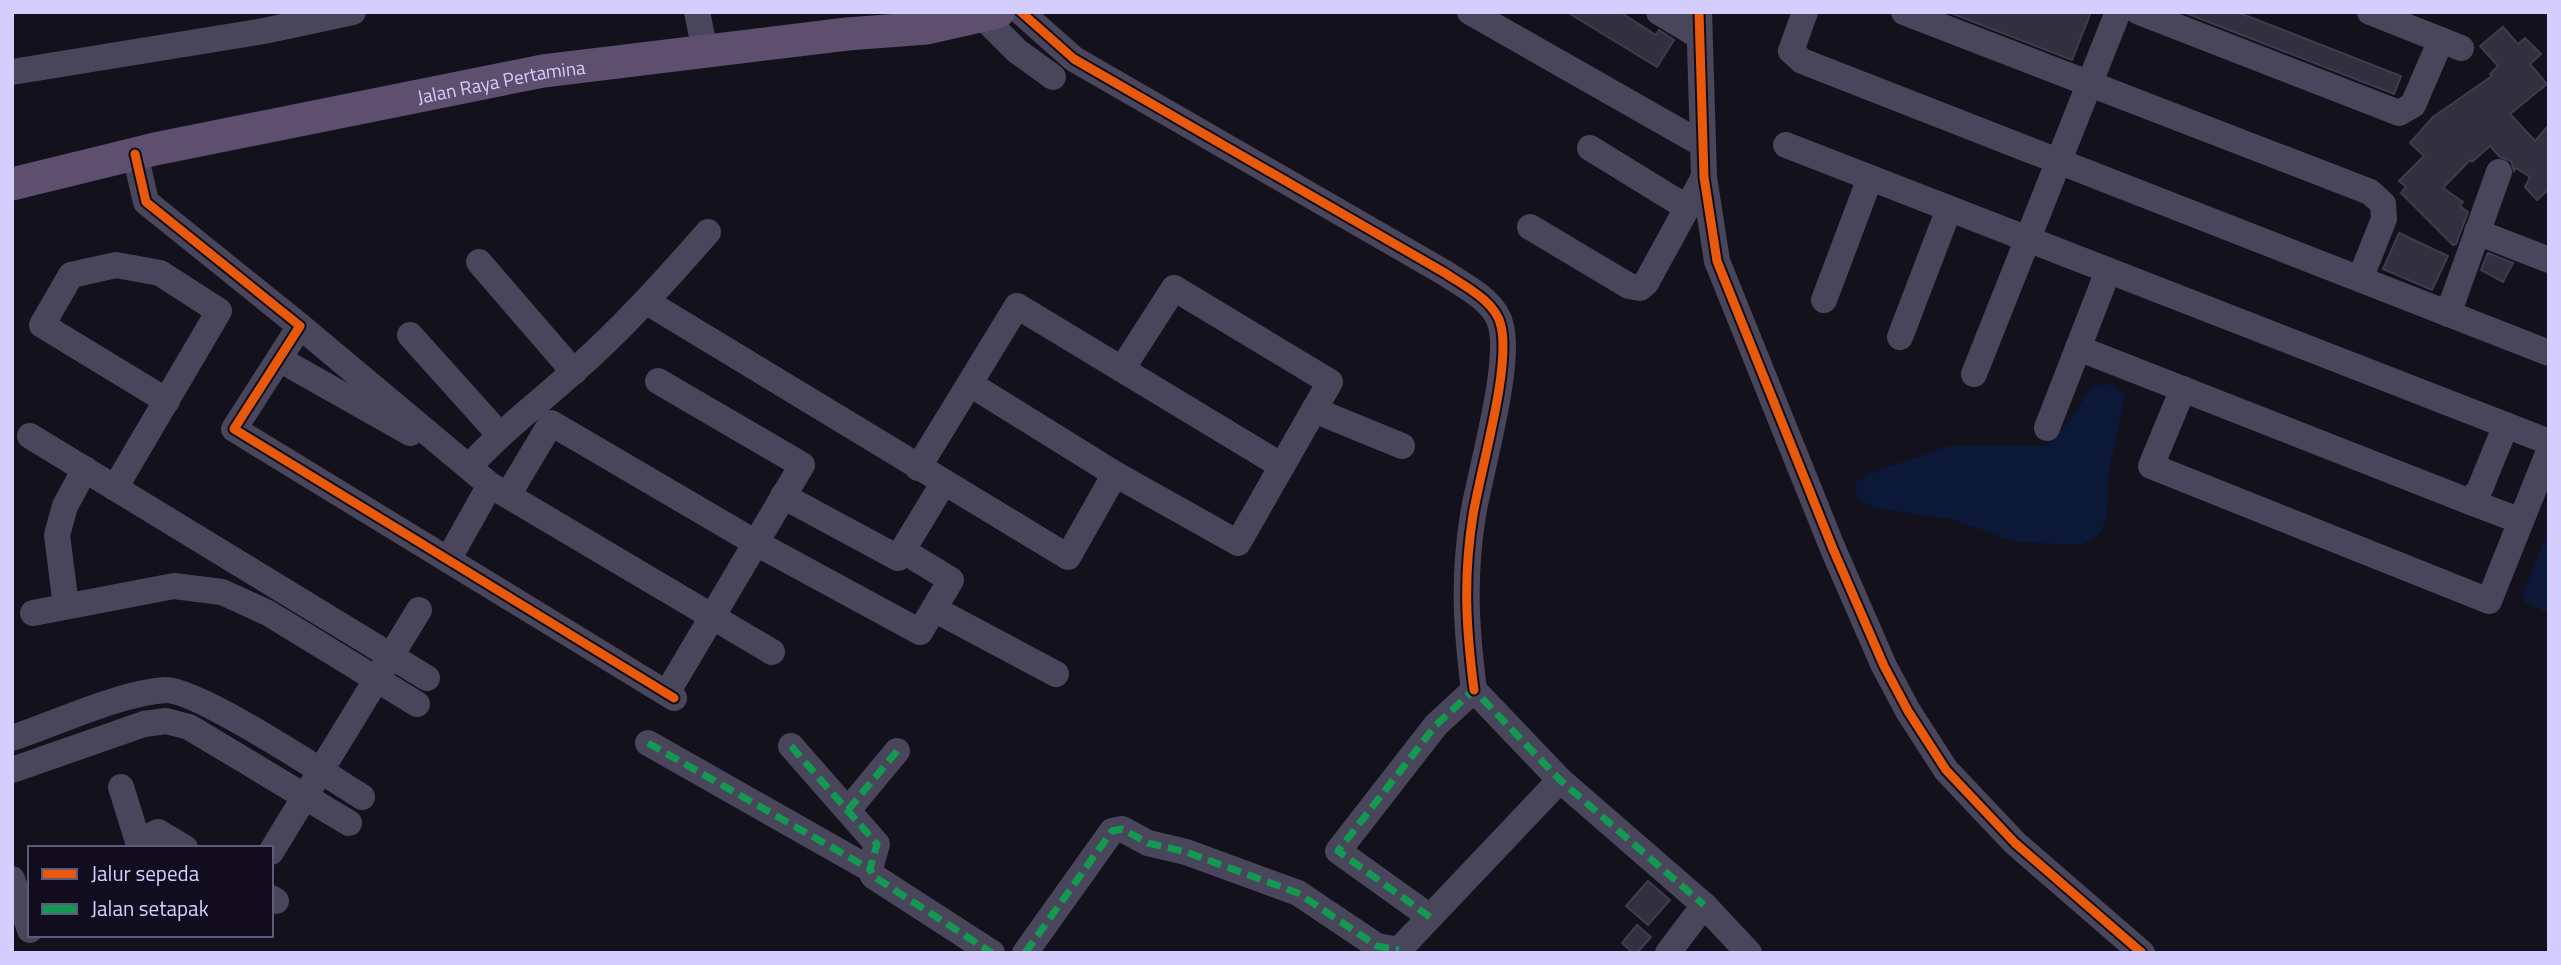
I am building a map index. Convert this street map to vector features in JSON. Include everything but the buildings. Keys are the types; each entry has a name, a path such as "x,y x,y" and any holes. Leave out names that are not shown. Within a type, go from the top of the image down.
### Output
{"main road":[{"name":"Jalan Raya Pertamina","path":"12,184 135,154 422,93 543,71 927,28 990,15"}],"street":[{"path":"12,72 264,31 353,12"},
{"path":"697,12 705,51"},
{"path":"1021,12 1052,43 1085,66 1445,272 1494,309 1502,326 1503,364 1479,483 1465,585 1474,690 1560,780 1704,905 1749,953"},
{"path":"1471,12 1702,144"},
{"path":"1659,12 1699,24 1704,177 1717,261 1732,305 1833,549 1908,711 1946,770 2015,843 2142,953"},
{"path":"1805,12 1791,45 1791,51 1802,61 2549,353"},
{"path":"1904,12 2378,197 2383,204 2384,219 2360,279"},
{"path":"1974,374 2118,12"},
{"path":"2139,12 2399,113 2413,105 2451,44 2370,12"},
{"path":"990,15 1017,51 1053,77"},
{"path":"1786,145 2549,442"},
{"path":"1590,148 1686,207"},
{"path":"135,154 146,202 469,467 499,490 772,652"},
{"path":"2448,314 2499,172"},
{"path":"1530,227 1635,289 1646,283 1704,177"},
{"path":"1824,300 1870,178"},
{"path":"1900,337 1949,209"},
{"path":"469,467 499,433 574,372 647,302 708,232"},
{"path":"2477,232 2549,260"},
{"path":"479,262 574,372"},
{"path":"115,488 167,401 219,311 160,273 117,265 71,275 42,325 167,401"},
{"path":"2047,428 2108,271"},
{"path":"970,384 1115,474 1238,543 1330,382 1174,288 1122,369"},
{"path":"647,302 918,468 1068,556 1115,474"},
{"path":"918,468 1017,306 1282,466"},
{"path":"300,326 234,429 671,696 712,618 803,465 658,381"},
{"path":"410,335 499,433"},
{"path":"2078,348 2521,521"},
{"path":"279,359 469,467"},
{"path":"2183,389 2151,466 2489,601 2549,451"},
{"path":"1314,410 1402,446"},
{"path":"448,560 551,423 756,543 920,632 951,580 915,558"},
{"path":"2468,501 2479,491 2506,425"},
{"path":"30,436 427,678"},
{"path":"66,606 57,535 65,506 85,469"},
{"path":"783,496 898,558 944,482"},
{"path":"33,613 174,586 222,592 268,613 417,704"},
{"path":"934,609 1056,674"},
{"path":"273,849 419,610"},
{"path":"12,738 136,695 168,690 200,699 362,796"},
{"path":"1430,917 1338,851 1436,724 1474,690"},
{"path":"12,770 144,724 166,720 189,727 349,823"},
{"path":"648,743 870,869 873,876 892,890 992,953"},
{"path":"791,746 877,844 870,869"},
{"path":"848,810 897,751"},
{"path":"1025,953 1112,831 1122,829 1148,843 1186,852 1298,893 1377,946 1397,951 1560,780"},
{"path":"121,787 139,845 158,832 182,846"},
{"path":"12,880 28,924"},
{"path":"1668,953 1704,905"}],"water":[{"path":"2108,383 2125,395 2109,471 2107,519 2098,536 2081,545 2014,542 1954,520 1876,508 1858,500 1854,484 1868,474 1949,446 2045,446 2068,423 2091,387"},
{"path":"2549,527 2549,614 2525,602 2523,594"}],"marked path":[{"path":"1430,917 1338,851 1436,725 1474,690 1560,780 1704,905"},
{"path":"648,743 870,869"},
{"path":"791,746 877,844 870,869 873,876 992,953"},
{"path":"848,810 897,751"},
{"path":"1025,953 1112,831 1122,829 1148,843 1186,852 1298,893 1377,946 1399,950"}],"cycle path":[{"path":"1021,12 1074,59 1445,273 1478,295 1493,309 1501,326 1502,366 1473,515 1468,560 1468,624 1474,690"},
{"path":"1699,12 1704,177 1717,261 1833,549 1884,666 1908,711 1946,770 2015,843 2142,953"},
{"path":"135,154 146,202 300,326 234,429 674,698"}]}
